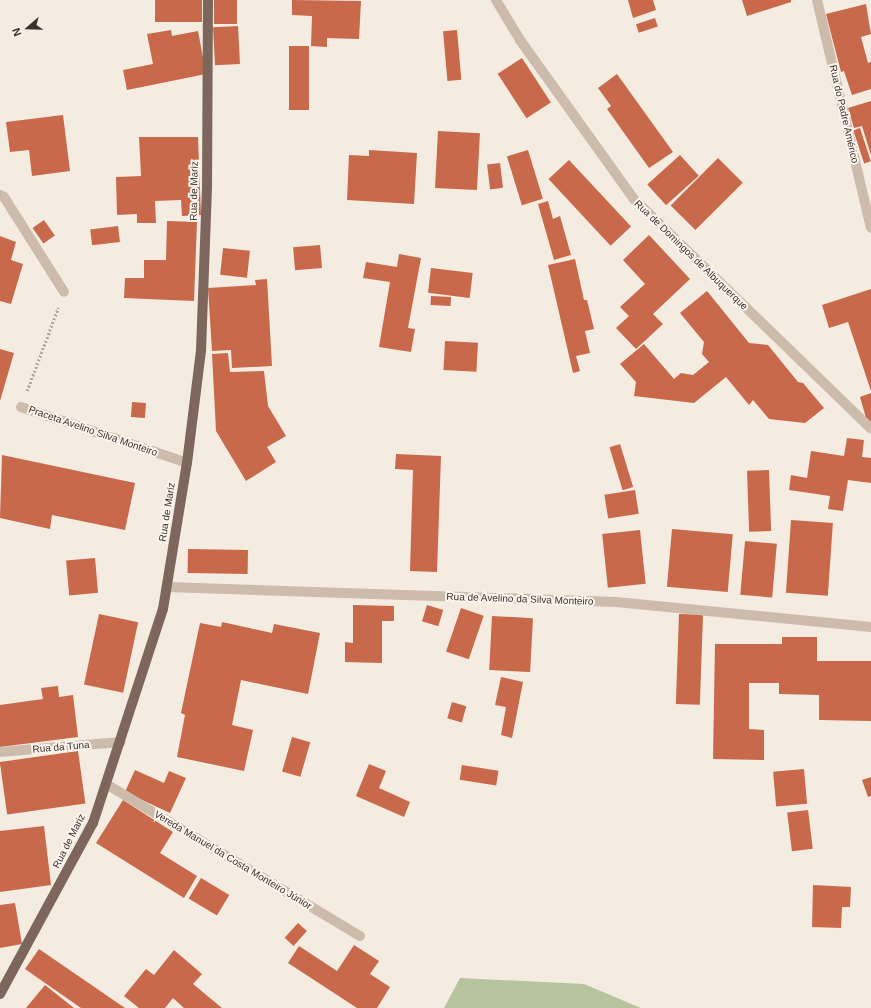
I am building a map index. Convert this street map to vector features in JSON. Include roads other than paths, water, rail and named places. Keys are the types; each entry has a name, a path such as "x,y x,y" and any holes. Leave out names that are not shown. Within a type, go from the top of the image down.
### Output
{"main road":[{"name":"Rua de Mariz","path":"0,994 93,823 121,742 163,609 187,463 200,351 207,188 208,0"}],"street":[{"name":"Rua de Domingos de Albuquerque","path":"496,0 520,40 634,199 871,429"},
{"name":"Rua do Padre Américo","path":"819,0 871,228"},
{"path":"0,195 4,197 64,292"},
{"name":"Praceta Avelino Silva Monteiro","path":"21,407 187,463"},
{"name":"Rua de Avelino da Silva Monteiro","path":"167,587 616,602 871,627"},
{"name":"Rua da Tuna","path":"0,752 121,742"},
{"name":"Vereda Manuel da Costa Monteiro Júnior","path":"106,784 360,936"}]}
